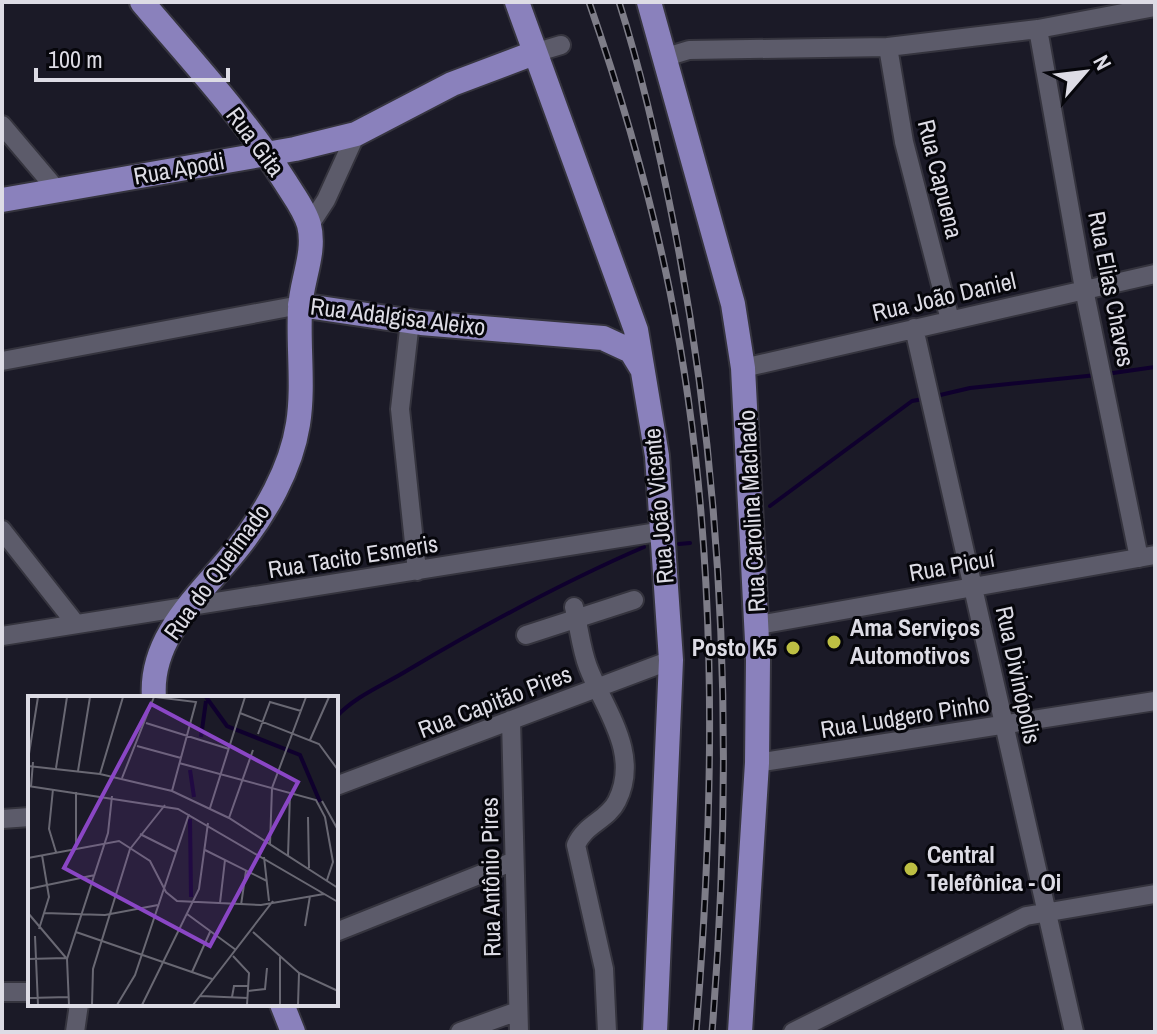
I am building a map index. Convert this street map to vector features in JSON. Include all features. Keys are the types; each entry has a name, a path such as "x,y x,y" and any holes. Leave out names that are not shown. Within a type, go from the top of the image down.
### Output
{"main road":[{"name":"Rua João Vicente","path":"517,2 630,312 642,369 664,531 671,660 655,1032"},
{"name":"Rua Carolina Machado","path":"649,2 733,304 743,368 758,625 757,763 740,1032"},
{"name":"Rua Gita","path":"147,4 267,154 309,226"},
{"path":"356,134 452,84 534,53"},
{"name":"Rua Apodi","path":"2,200 267,154 356,134"},
{"path":"300,305 310,249 309,226"},
{"name":"Rua Adalgisa Aleixo","path":"300,305 410,321 603,338 631,351 642,369"},
{"name":"Rua do Queimado","path":"154,696 160,655 169,632 238,548 268,502 291,453 298,423 300,305"},
{"path":"603,338 621,329 630,312"},
{"path":"283,1006 293,1032"}],"street":[{"path":"666,57 689,50 888,47 1038,29 1155,7"},
{"name":"Rua Elias Chaves","path":"1038,29 1084,289 1147,556"},
{"path":"534,53 561,45"},
{"name":"Rua Capuena","path":"888,47 904,142 950,320"},
{"path":"2,125 57,190"},
{"path":"309,226 326,200 356,134"},
{"name":"Rua João Daniel","path":"743,368 1155,274"},
{"name":"Rua Adalgisa Aleixo","path":"2,361 300,305"},
{"path":"410,321 400,409 417,571"},
{"name":"Rua Divinópolis","path":"914,328 975,586 1002,726 1048,909 1070,1030"},
{"path":"2,530 76,624"},
{"name":"Rua Tacito Esmeris","path":"2,636 664,531"},
{"name":"Rua Picuí","path":"758,625 1147,556"},
{"path":"526,635 576,614 634,600"},
{"path":"576,614 587,665 617,724 623,752 623,787 617,803 586,829 576,845 604,969 607,1032"},
{"name":"Rua Capitão Pires","path":"338,785 671,660"},
{"name":"Rua Ludgero Pinho","path":"757,763 1155,701"},
{"name":"Rua Antônio Pires","path":"511,720 519,1032"},
{"path":"2,819 28,817"},
{"path":"338,931 514,861"},
{"path":"793,1032 1002,925 1048,909 1155,894"},
{"path":"2,992 28,992"},
{"path":"75,1032 79,1006"},
{"path":"460,1032 518,1011"}],"waterway":[{"path":"1106,374 1155,367"},
{"path":"936,396 970,388 1097,375"},
{"path":"770,506 912,401 923,399"},
{"path":"679,544 690,543"},
{"path":"338,715 361,697 495,621 644,547"}],"railway":[{"path":"589,2 654,219 686,383 698,476 709,661 709,754 703,940 696,1032"},
{"path":"619,2 650,116 675,231 692,330 715,530 721,630 723,831 712,1032"}],"place":[{"name":"Ama Serviços Automotivos","path":"834,642"},
{"name":"Posto K5","path":"793,648"},
{"name":"Central Telefônica - Oi","path":"911,869"}]}
